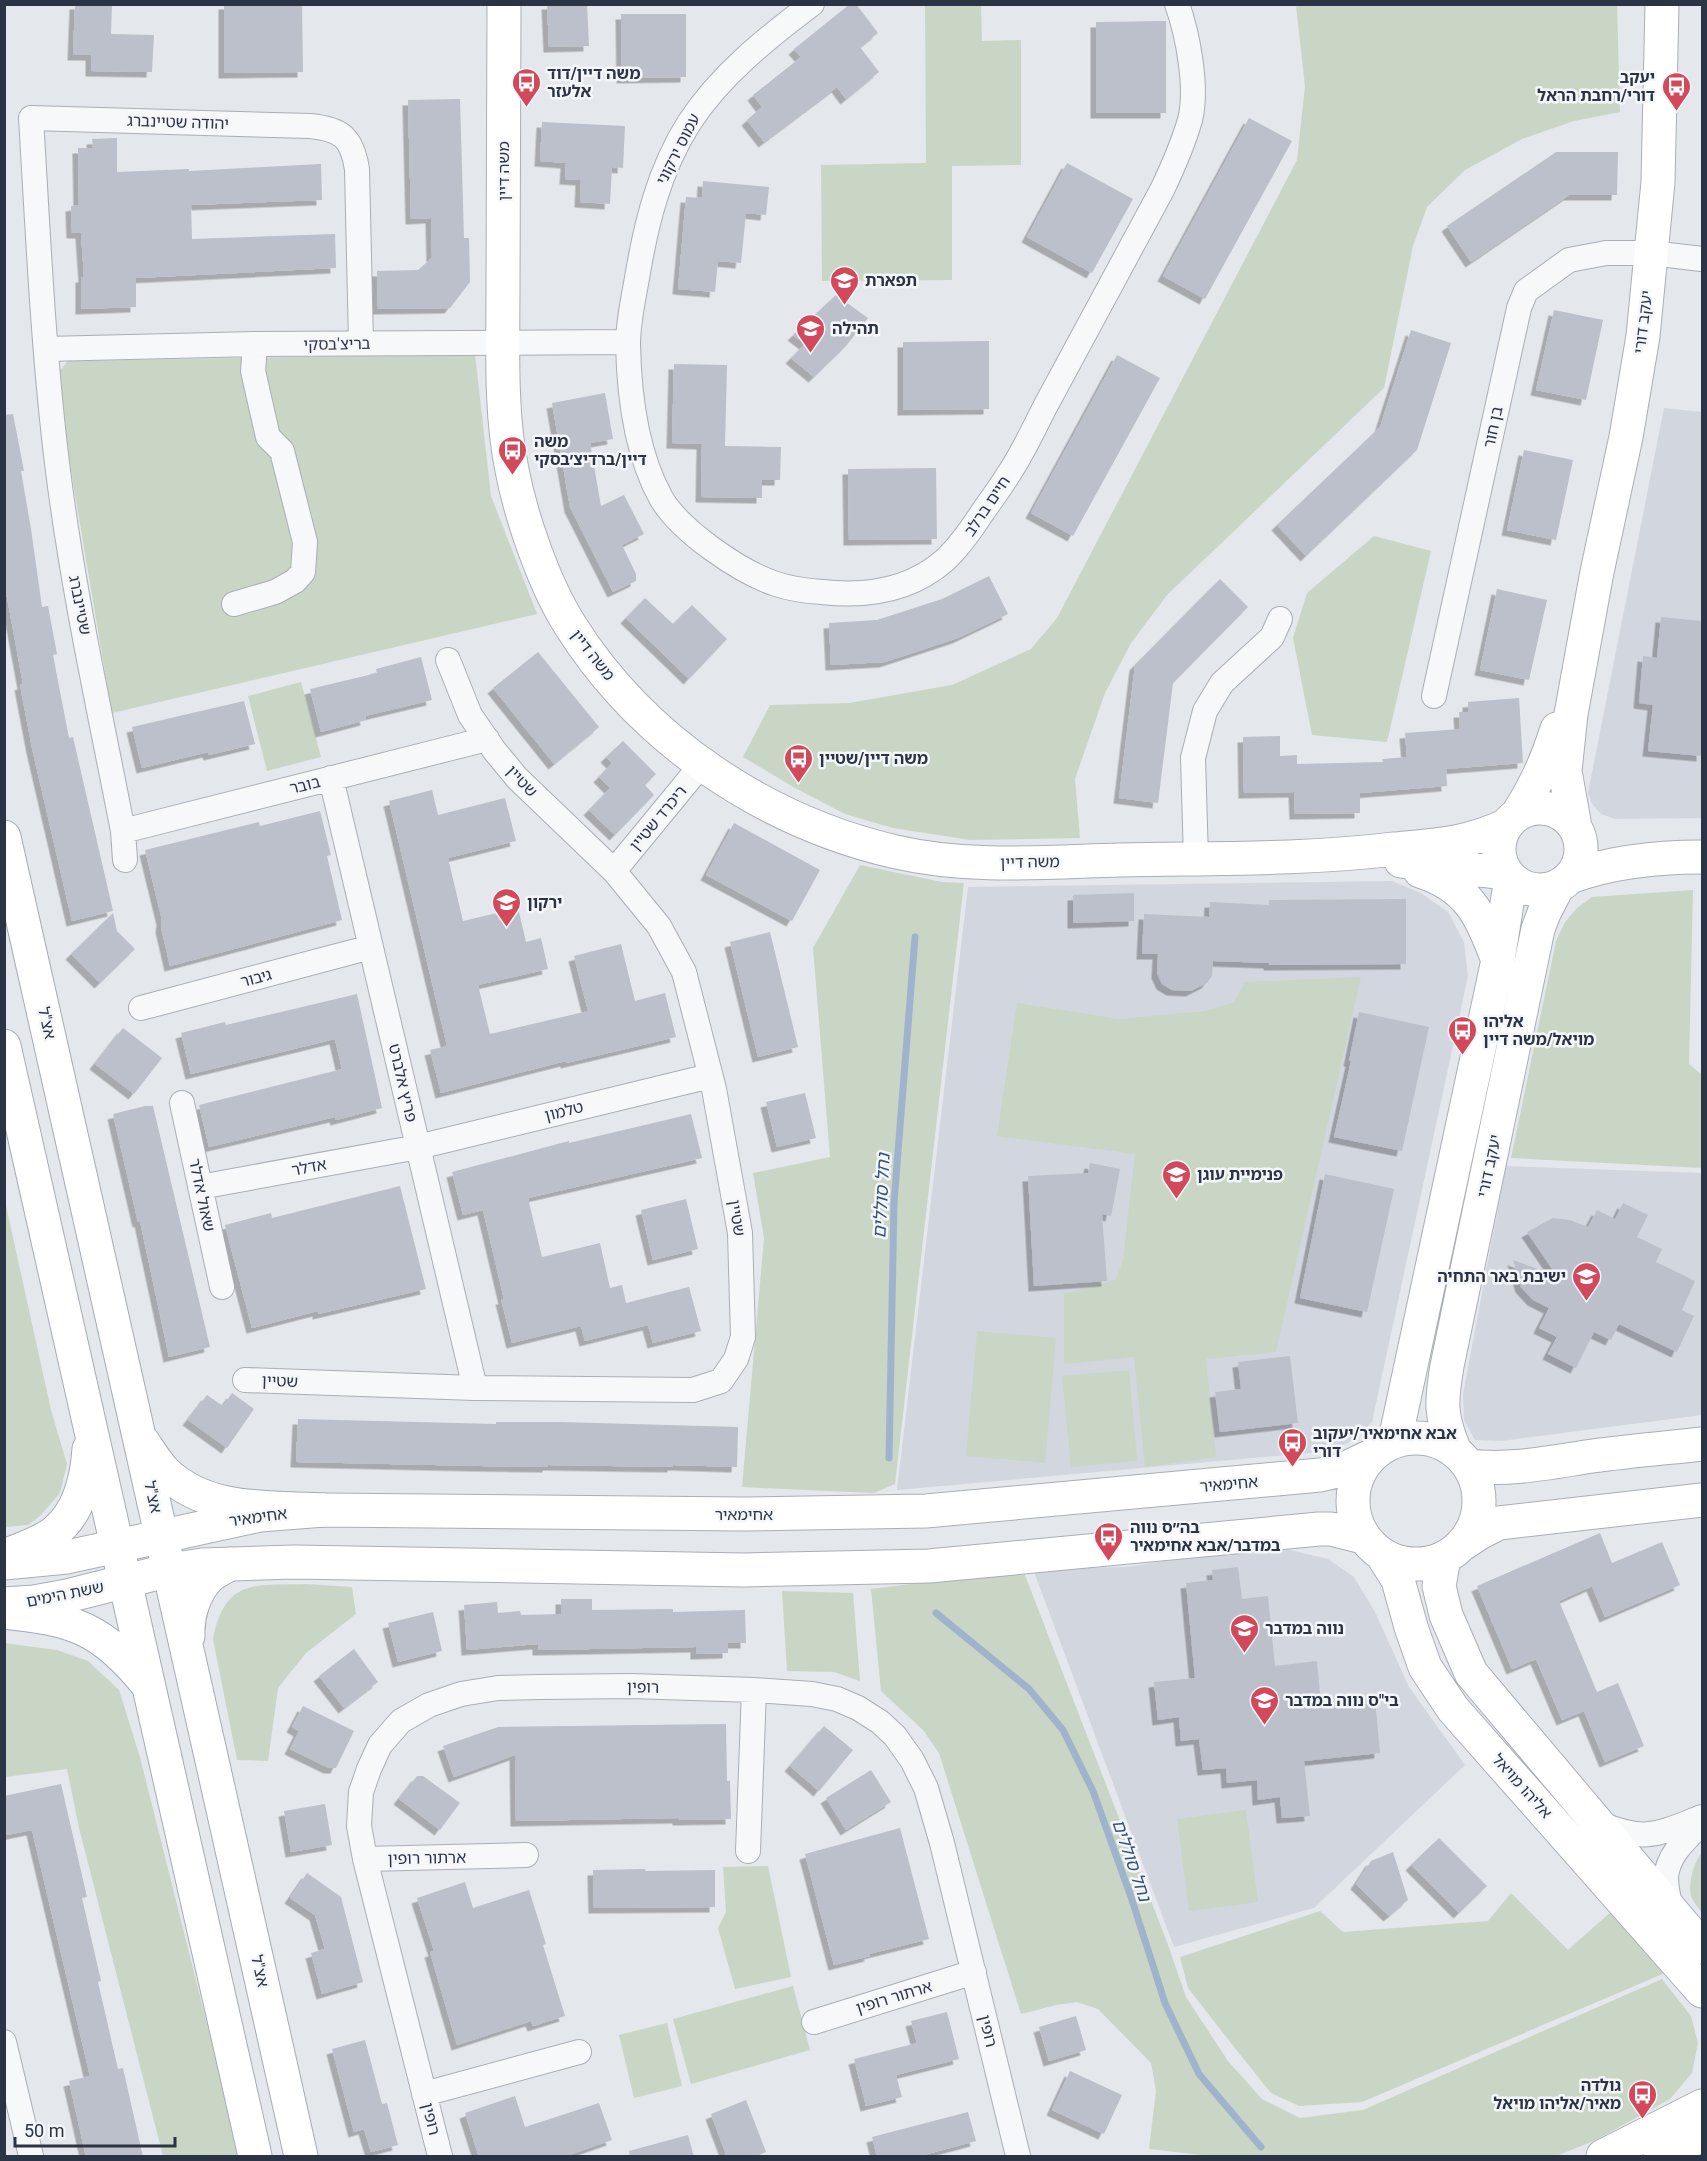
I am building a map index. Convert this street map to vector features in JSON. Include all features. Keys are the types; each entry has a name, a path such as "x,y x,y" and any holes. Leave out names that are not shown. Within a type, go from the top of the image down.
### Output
{"main road":[{"name":"משה דיין","path":"504,4 503,342 506,418 511,466 523,515 548,580 568,623 600,668 639,710 687,753 739,790 775,809 845,837 897,852 972,863 1340,856 1385,859 1509,876"},
{"name":"יעקב דורי","path":"1577,831 1565,771 1571,714 1584,635 1626,437 1643,336 1658,182 1662,4"},
{"name":"יעקב דורי","path":"1512,820 1534,789 1546,764 1584,635"},
{"path":"1656,857 1603,845 1577,831 1561,814 1548,809 1535,808 1512,820 1501,837 1499,849 1501,862 1509,876 1521,886 1533,890 1546,890 1596,867 1656,857 1702,856"},
{"name":"משה דיין","path":"1340,856 1461,842 1482,837 1512,820"},
{"path":"1564,882 1580,859 1581,846 1577,831"},
{"name":"אצ\"ל","path":"4,837 302,2157"},
{"path":"1385,859 1428,873 1469,900 1484,922 1498,960"},
{"name":"יעקב דורי","path":"1382,1449 1498,960 1509,876"},
{"name":"יעקב דורי","path":"1462,1457 1442,1416 1442,1394 1538,929 1544,913 1564,882"},
{"path":"4,1046 255,2157"},
{"path":"4,1556 56,1531 67,1519 80,1496 87,1474 90,1426"},
{"path":"1373,1546 1355,1522 1352,1504 1353,1488 1359,1472 1382,1449 1415,1437 1435,1440 1462,1457 1488,1468 1702,1444"},
{"path":"140,1440 166,1472 191,1490 215,1502 242,1506 324,1510"},
{"name":"אחימאיר","path":"117,1547 162,1535 260,1515 324,1510 744,1514 926,1510 1320,1475 1342,1470 1382,1449"},
{"path":"1453,1551 1473,1528 1479,1507 1478,1485 1462,1457"},
{"path":"126,1582 170,1570 202,1565 294,1562 656,1570 905,1567 1276,1532 1330,1529 1373,1546 1403,1563 1424,1564 1453,1551 1480,1532 1499,1523 1702,1500"},
{"path":"1276,1532 1320,1542 1360,1564 1380,1585 1425,1667"},
{"name":"אליהו מויאל","path":"1373,1546 1398,1580 1425,1667 1453,1709 1693,1947"},
{"path":"4,1563 67,1557 117,1547"},
{"name":"אליהו מויאל","path":"1453,1551 1439,1586 1446,1615 1471,1673 1670,1907 1693,1947 1702,1991"},
{"path":"189,1656 187,1621 195,1598 209,1577 230,1564"},
{"name":"ששת הימים","path":"4,1604 34,1602 126,1582"},
{"path":"4,1612 47,1616 71,1622 90,1632 129,1662 149,1686"},
{"path":"1693,1947 1702,2010"},
{"path":"1603,2157 1698,2111"},
{"path":"1660,2157 1698,2111"},
{"path":"1666,2157 1702,2146"}],"street":[{"name":"עמוס ירקוני","path":"628,342 634,290 651,207 665,168 687,125 732,70 777,30 812,4"},
{"name":"חיים ברלב","path":"628,342 635,419 650,476 663,502 702,541 753,573 773,583 799,590 849,595 878,592 900,587 928,573 946,559 965,539 1010,473 1162,190 1179,152 1190,117 1191,93 1190,52 1177,4"},
{"name":"יהודה שטיינברג","path":"46,349 31,118 310,126 328,128 342,135 354,149 357,169 361,343"},
{"name":"בן חור","path":"1434,696 1519,308 1526,291 1569,260 1606,253 1651,253 1702,259"},
{"name":"בריצ'בסקי","path":"46,349 255,344 628,342"},
{"path":"234,604 275,592 295,581 303,572 305,542 282,451 268,437 253,371 255,344"},
{"name":"שטיינברג","path":"46,349 57,462 69,551 123,831 125,860"},
{"path":"1196,859 1193,758 1205,711 1222,683 1272,637 1280,619"},
{"name":"שטיין","path":"245,1380 475,1388 693,1390 722,1382 736,1359 743,1337 740,1233 714,1089 684,972 659,926 614,871 517,778 487,739 470,716 448,660"},
{"name":"בובר","path":"123,831 487,739"},
{"name":"ריכרד שטיין","path":"614,871 702,764"},
{"name":"פריץ אלברט","path":"332,778 475,1388"},
{"name":"גיבור","path":"141,1008 371,947"},
{"name":"טלמון","path":"418,1147 710,1076"},
{"name":"שאול אדלר","path":"182,1103 222,1287"},
{"name":"אדלר","path":"200,1187 418,1147"},
{"name":"רופין","path":"440,2157 364,1859 359,1826 361,1792 369,1769 380,1745 401,1721 429,1705 460,1694 498,1688 631,1686 812,1694 837,1699 872,1717 895,1736 912,1760 926,1788 942,1843 1018,2157"},
{"path":"748,1851 754,1690"},
{"path":"1597,1822 1622,1833 1642,1836 1664,1832 1702,1817"},
{"path":"1670,1907 1666,1879 1669,1864 1678,1848 1702,1823"},
{"name":"ארתור רופין","path":"364,1859 526,1855"},
{"name":"ארתור רופין","path":"814,2022 974,1972"},
{"path":"4,2042 30,2157"},
{"path":"424,2094 579,2052"}],"shaded area":[{"path":"1664,408 1702,412 1702,818 1615,819 1601,814 1592,804 1588,793"},
{"name":"פנימיית עוגן","path":"1392,881 1421,893 1448,912 1464,942 1468,976 1372,1422 1355,1439 1331,1451 897,1490 968,887"},
{"path":"1506,1166 1702,1173 1702,1415 1501,1441 1475,1440 1464,1420 1463,1394"},
{"name":"בי\"ס נווה במדבר","path":"1286,1549 1328,1559 1354,1577 1375,1612 1409,1687 1465,1765 1314,1908 1174,1947 1033,1569 1126,1567 1239,1550"}],"green space":[{"path":"925,5 981,5 982,41 1021,40 1021,165 952,166 952,280 822,281 821,165 926,163"},
{"path":"1296,5 1617,5 1620,112 1574,121 1522,139 1465,170 1427,207 1413,246 1384,388 1167,595 1131,643 1105,693 1075,779 1080,838 970,840 893,828 845,814 743,757 770,705 849,703 952,685 1031,649 1057,618 1297,160 1305,86"},
{"path":"475,354 491,496 537,614 112,713 55,376 68,361"},
{"path":"1374,536 1431,551 1387,742 1312,735 1293,638 1307,593"},
{"path":"301,682 321,757 267,771 248,696"},
{"path":"860,865 942,882 964,883 895,1484 874,1493 742,1487 764,1238 753,1173 830,1157 813,948"},
{"path":"1693,890 1689,1064 1702,1075 1702,1168 1511,1158 1556,941 1565,922 1577,908 1592,897"},
{"path":"1361,977 1276,1352 1206,1359 1216,1457 1145,1467 1134,1357 1064,1364 1064,1294 1115,1280 1123,1261 1135,1154 997,1136 1017,1003 1119,1019 1205,1011 1234,1002 1245,982"},
{"path":"5,1201 51,1410 67,1464 60,1493 40,1516 28,1525 5,1527"},
{"path":"977,1331 1056,1338 1045,1463 966,1456"},
{"path":"1129,1370 1137,1461 1071,1467 1062,1376"},
{"path":"1023,1570 1167,1942 1186,1997 1228,2061 1262,2099 1300,2118 1363,2110 1662,1979 1691,2016 1698,2043 1692,2073 1670,2099 1594,2141 1556,2156 1210,2156 1149,2149 1156,2091 1151,2063 1098,2009 1077,2002 1021,2014 939,1753 923,1730 881,1691 871,1589"},
{"path":"306,1584 352,1587 356,1614 306,1653 278,1688 268,1761 237,1760 213,1639 218,1619 225,1605 234,1595 245,1589 257,1586"},
{"path":"782,1591 853,1593 860,1681 834,1672 787,1671"},
{"path":"4,1643 57,1650 88,1661 119,1690 140,1757 240,2156 163,2156 79,1828 67,1769 5,1777"},
{"path":"1246,1810 1258,1902 1189,1911 1177,1819"},
{"path":"1702,1852 1702,1913 1692,1898 1690,1885 1696,1861"},
{"path":"768,1866 791,1977 735,1989 718,1928 726,1912 723,1867"},
{"path":"1511,1893 1568,1950 1613,1910 1665,1973 1362,2102 1299,2106 1271,2093 1188,1988 1180,1957 1320,1911 1343,1932 1488,1921"},
{"path":"793,1986 810,2050 691,2084 673,2019"},
{"path":"667,2023 682,2086 634,2098 619,2035"}],"building":[{"path":"75,4 112,4 111,34 154,35 152,72 91,71 91,55 73,55"},
{"path":"224,4 302,4 303,72 224,73"},
{"path":"547,4 587,4 589,46 549,47"},
{"path":"850,4 856,4 878,33 860,47 879,72 846,99 837,87 764,142 747,120 762,107 753,95 801,57 794,49"},
{"path":"621,14 686,14 686,77 622,78"},
{"path":"1166,21 1166,113 1096,113 1096,22"},
{"path":"460,99 464,238 469,238 470,282 450,308 378,309 377,271 418,270 432,258 431,218 411,219 408,100"},
{"path":"1249,118 1292,141 1205,299 1163,276"},
{"path":"542,122 625,126 623,168 612,167 610,204 580,202 581,180 565,179 566,163 540,161"},
{"path":"117,138 117,172 189,169 189,171 321,164 322,200 191,205 192,239 335,234 336,268 136,278 136,307 81,309 81,277 84,277 81,233 72,233 71,206 79,205 78,148 93,148 92,139"},
{"path":"1556,152 1618,152 1617,195 1569,195 1471,262 1447,226"},
{"path":"1067,163 1133,199 1092,273 1027,237"},
{"path":"703,181 769,187 766,215 746,213 741,263 718,261 715,292 678,289 686,197 702,198"},
{"path":"836,295 868,318 846,346 814,377 791,358 805,344 793,335"},
{"path":"1554,310 1603,320 1586,400 1536,390"},
{"path":"1411,330 1451,343 1417,450 1306,556 1277,525 1380,427"},
{"path":"989,341 989,409 903,410 903,342"},
{"path":"1117,355 1160,378 1073,536 1031,513"},
{"path":"674,364 727,365 725,446 781,447 780,480 762,480 762,498 701,497 702,444 672,443"},
{"path":"605,393 613,439 590,443 601,506 624,495 644,534 622,545 636,574 636,581 613,592 570,507 552,403"},
{"path":"13,414 24,471 21,471 42,607 48,606 57,654 53,655 69,738 73,737 113,911 72,921 32,748 7,597 4,597 4,415"},
{"path":"1524,450 1573,460 1556,540 1507,530"},
{"path":"936,468 937,539 849,540 848,469"},
{"path":"989,576 1008,614 958,638 885,662 831,665 829,623 877,620 942,599"},
{"path":"1220,579 1248,607 1173,683 1158,803 1119,798 1135,665"},
{"path":"1497,589 1547,600 1529,680 1480,670"},
{"path":"645,598 673,624 692,605 727,639 689,679 626,618"},
{"path":"1661,617 1702,621 1702,756 1648,751 1653,705 1639,703 1643,656 1657,658"},
{"path":"538,652 599,727 554,764 493,688"},
{"path":"421,657 432,700 365,716 366,720 321,732 310,689 377,673 376,669"},
{"path":"1519,698 1523,763 1446,769 1447,786 1360,793 1360,813 1295,814 1294,792 1244,793 1243,737 1280,736 1280,756 1297,755 1297,764 1383,762 1382,759 1407,757 1405,733 1460,729 1459,712 1468,712 1468,702"},
{"path":"244,701 255,744 209,755 208,752 142,768 132,727"},
{"path":"623,741 656,774 645,785 654,795 615,835 589,810 610,788 599,777 612,763 606,757"},
{"path":"432,790 438,815 505,798 516,841 448,858 463,921 518,908 526,942 541,938 548,969 478,985 490,1034 588,1011 574,956 621,944 635,1001 665,993 676,1037 566,1063 566,1061 441,1093 430,1050 447,1046 389,801"},
{"path":"320,811 331,855 327,856 342,920 170,966 161,927 162,920 145,850 259,822 260,826"},
{"path":"734,823 820,870 792,921 706,875"},
{"path":"1134,893 1134,921 1073,923 1073,895"},
{"path":"1406,899 1406,964 1269,965 1269,963 1213,961 1212,976 1207,983 1191,991 1172,990 1162,984 1157,973 1158,954 1142,954 1144,914 1209,917 1210,902 1269,905 1269,900"},
{"path":"113,913 117,931 135,949 100,983 71,954"},
{"path":"770,932 798,1047 758,1057 730,942"},
{"path":"357,994 382,1108 209,1147 199,1105 342,1069 335,1039 191,1074 181,1033 225,1022 226,1025"},
{"path":"1359,1012 1429,1027 1402,1151 1334,1137"},
{"path":"123,1028 162,1058 134,1094 95,1064"},
{"path":"805,1093 816,1138 777,1147 766,1102"},
{"path":"153,1106 210,1347 169,1357 140,1221 138,1222 113,1114"},
{"path":"691,1114 702,1158 528,1198 542,1257 600,1243 610,1288 622,1285 626,1303 689,1287 701,1331 653,1343 648,1325 585,1341 581,1326 512,1343 483,1210 463,1215 452,1172 569,1141 569,1143"},
{"path":"1090,1163 1120,1169 1111,1216 1102,1214 1107,1281 1034,1286 1028,1176 1088,1173"},
{"path":"1325,1174 1394,1189 1367,1312 1300,1298"},
{"path":"400,1186 426,1289 318,1314 318,1311 252,1328 225,1225 271,1213 272,1218"},
{"path":"686,1199 698,1249 653,1260 641,1210"},
{"path":"1623,1203 1648,1215 1637,1237 1662,1249 1656,1262 1695,1281 1682,1310 1694,1316 1677,1352 1619,1324 1611,1340 1594,1332 1576,1368 1548,1354 1557,1337 1539,1328 1549,1308 1533,1300 1521,1287 1513,1260 1557,1276 1527,1232 1553,1218 1570,1220 1588,1227 1597,1210 1615,1219"},
{"path":"1290,1356 1298,1423 1220,1432 1215,1392 1241,1389 1238,1362"},
{"path":"232,1393 254,1409 227,1448 188,1420 207,1395 223,1406"},
{"path":"298,1419 738,1427 737,1467 548,1465 548,1467 296,1462"},
{"path":"1600,1533 1612,1563 1662,1542 1680,1585 1605,1617 1592,1586 1559,1601 1597,1692 1618,1683 1644,1746 1605,1762 1584,1711 1562,1720 1536,1659 1512,1669 1477,1586"},
{"path":"1238,1567 1242,1599 1268,1596 1275,1666 1317,1661 1321,1704 1375,1699 1380,1753 1304,1761 1310,1816 1282,1818 1280,1797 1258,1800 1257,1780 1227,1783 1226,1768 1203,1770 1199,1739 1181,1741 1179,1717 1158,1720 1154,1682 1195,1678 1186,1583 1213,1580 1212,1570"},
{"path":"561,1599 592,1599 592,1610 673,1609 673,1612 745,1610 746,1643 728,1643 728,1653 696,1654 696,1647 538,1650 538,1644 467,1650 464,1605 497,1602 498,1613 520,1611 521,1615 561,1614"},
{"path":"433,1612 442,1651 398,1662 388,1623"},
{"path":"354,1649 378,1682 344,1708 319,1676"},
{"path":"303,1706 354,1731 336,1768 329,1768 290,1749 299,1731 292,1727"},
{"path":"726,1724 727,1781 730,1781 731,1819 516,1821 515,1755 454,1777 443,1746 498,1727"},
{"path":"824,1726 853,1750 819,1791 790,1766"},
{"path":"871,1770 891,1802 846,1830 826,1798"},
{"path":"417,1776 423,1776 460,1803 440,1830 399,1799"},
{"path":"61,1784 87,1897 82,1898 101,1981 98,1982 118,2069 123,2068 143,2157 86,2157 69,2081 90,2076 32,1830 7,1835 4,1822 4,1796"},
{"path":"325,1804 332,1845 291,1852 284,1811"},
{"path":"900,1828 929,1939 834,1965 805,1854"},
{"path":"1439,1838 1487,1886 1459,1913 1411,1865"},
{"path":"1393,1852 1408,1900 1389,1916 1356,1884 1371,1861"},
{"path":"645,1869 646,1871 715,1870 715,1907 594,1908 593,1870"},
{"path":"307,1873 341,1897 363,1982 322,1994 311,1953 325,1949 315,1915 290,1898"},
{"path":"465,1882 473,1908 529,1890 565,2016 533,2026 531,2021 457,2045 430,1952 434,1951 417,1898"},
{"path":"947,2012 959,2059 896,2075 902,2097 866,2106 854,2059 917,2043 911,2021"},
{"path":"1076,2016 1086,2050 1049,2061 1039,2027"},
{"path":"365,2040 382,2104 387,2103 398,2145 371,2152 364,2129 354,2132 332,2049"},
{"path":"1070,2071 1122,2095 1104,2134 1052,2110"},
{"path":"515,2096 525,2127 599,2103 612,2140 563,2157 479,2157 465,2113"},
{"path":"746,2100 766,2152 754,2157 727,2157 711,2114"},
{"path":"968,2112 976,2141 916,2157 877,2157 872,2137"},
{"path":"688,2135 694,2157 630,2157 629,2151"}],"waterway":[{"name":"נחל סוללים","path":"889,1458 894,1203 915,937"},
{"name":"נחל סוללים","path":"936,1613 1029,1689 1063,1730 1093,1791 1131,1897 1165,2003 1199,2074 1261,2147"}],"place":[{"name":"משה דיין/דוד אלעזר","path":"526,108"},
{"name":"יעקב דורי/רחבת הראל","path":"1676,112"},
{"name":"תפארת","path":"844,306"},
{"name":"תהילה","path":"811,354"},
{"name":"משה דיין/ברדיצ׳בסקי","path":"513,476"},
{"name":"משה דיין/שטיין","path":"798,784"},
{"name":"ירקון","path":"506,928"},
{"name":"אליהו מויאל/משה דיין","path":"1462,1056"},
{"name":"פנימיית עוגן","path":"1176,1200"},
{"name":"ישיבת באר התחיה","path":"1587,1302"},
{"name":"אבא אחימאיר/יעקוב דורי","path":"1292,1468"},
{"name":"בה״ס נווה במדבר/אבא אחימאיר","path":"1109,1562"},
{"name":"נווה במדבר","path":"1244,1654"},
{"name":"בי\"ס נווה במדבר","path":"1264,1726"},
{"name":"גולדה מאיר/אליהו מויאל","path":"1642,2120"}]}
